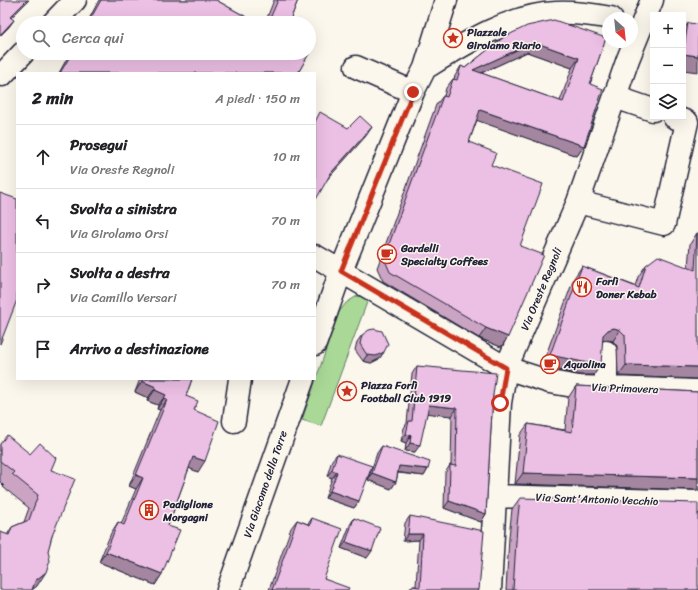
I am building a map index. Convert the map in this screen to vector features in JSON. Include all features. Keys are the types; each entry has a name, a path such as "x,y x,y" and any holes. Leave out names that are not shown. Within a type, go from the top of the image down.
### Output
{"street":[{"path":"60,16 75,0"},
{"path":"316,341 341,271 413,92 425,68 446,0"},
{"name":"Via Oreste Regnoli","path":"490,590 500,403 506,368 578,202 616,97 626,51 652,0"},
{"path":"425,68 492,31 523,19 556,12 602,17"},
{"path":"6,78 18,60"},
{"path":"356,67 413,92"},
{"path":"616,97 650,109"},
{"path":"578,202 664,224 687,122 682,120"},
{"name":"Via Primavera","path":"316,257 506,368 550,382 579,387 698,391"},
{"path":"606,352 606,387"},
{"path":"234,421 240,380"},
{"name":"Via Giacomo della Torre","path":"228,590 302,380"},
{"name":"Via Sant'Antonio Vecchio","path":"495,496 698,502"}],"green space":[{"path":"357,296 369,297 321,426 302,420 339,312 346,303"}],"building":[{"path":"0,0 27,0 10,17 14,20 0,35"},
{"path":"101,0 216,0 245,16 92,16"},
{"path":"278,0 298,0 292,16 271,16"},
{"path":"554,20 602,37 603,48 590,84 603,89 584,146 480,110 469,142 496,153 491,165 543,184 520,246 544,255 508,337 486,328 390,272 384,258 443,96 447,97 453,79 457,80 461,66 465,68 504,37 527,26","holes":["534,42 579,58 563,102 473,70"]},
{"path":"688,23 698,24 698,56 686,54 686,35"},
{"path":"68,60 305,60 299,72 61,72"},
{"path":"320,112 348,128 360,116 372,127 331,173 316,199 316,120"},
{"path":"0,193 16,199 16,303 0,344"},
{"path":"697,233 698,367 626,365 625,335 620,330 614,328 608,330 603,335 601,364 588,363 550,355 582,266 639,288 646,265 658,256 695,270"},
{"path":"374,329 382,331 388,344 384,352 376,356 367,355 360,344 362,335 369,330"},
{"path":"417,366 496,373 493,395 486,514 449,501 450,465 456,466 457,408 429,405 420,445 410,443 411,435 406,434 409,421 412,421"},
{"name":"Padiglione Morgagni","path":"192,380 186,396 198,401 194,410 219,421 205,461 193,457 168,526 180,530 162,574 106,552 118,522 124,525 143,478 136,475 167,400 164,398 166,395 155,390 156,387 142,381"},
{"path":"576,386 698,392 698,478 523,473 528,424 572,432"},
{"path":"7,435 30,454 40,443 56,458 51,470 75,479 52,536 48,551 50,561 46,572 35,581 32,590 0,590 0,532 9,535 12,527 29,520 38,495 12,474 14,472 0,461 0,444"},
{"path":"382,446 430,462 428,469 399,466 396,482 372,473"},
{"path":"337,454 372,466 359,501 330,491 337,472 332,470"},
{"path":"520,498 698,503 698,590 513,590"},
{"path":"410,516 484,531 479,590 412,590 412,586 420,587 423,534 408,534"},
{"path":"312,518 342,529 324,579 349,588 348,590 272,590 297,520 310,525"},
{"path":"354,518 380,528 372,551 346,542"}],"place":[{"name":"Piazzale Girolamo Riario","path":"453,38"},
{"name":"Gardelli Specialty Coffees","path":"387,254"},
{"name":"Forlì Doner Kebab","path":"582,287"},
{"name":"Aquolina","path":"550,364"},
{"name":"Piazza Forlì Football Club 1919","path":"347,391"},
{"name":"Padiglione Morgagni","path":"149,510"}],"route":[{"path":"413,92 341,271 506,368 500,403"}]}
